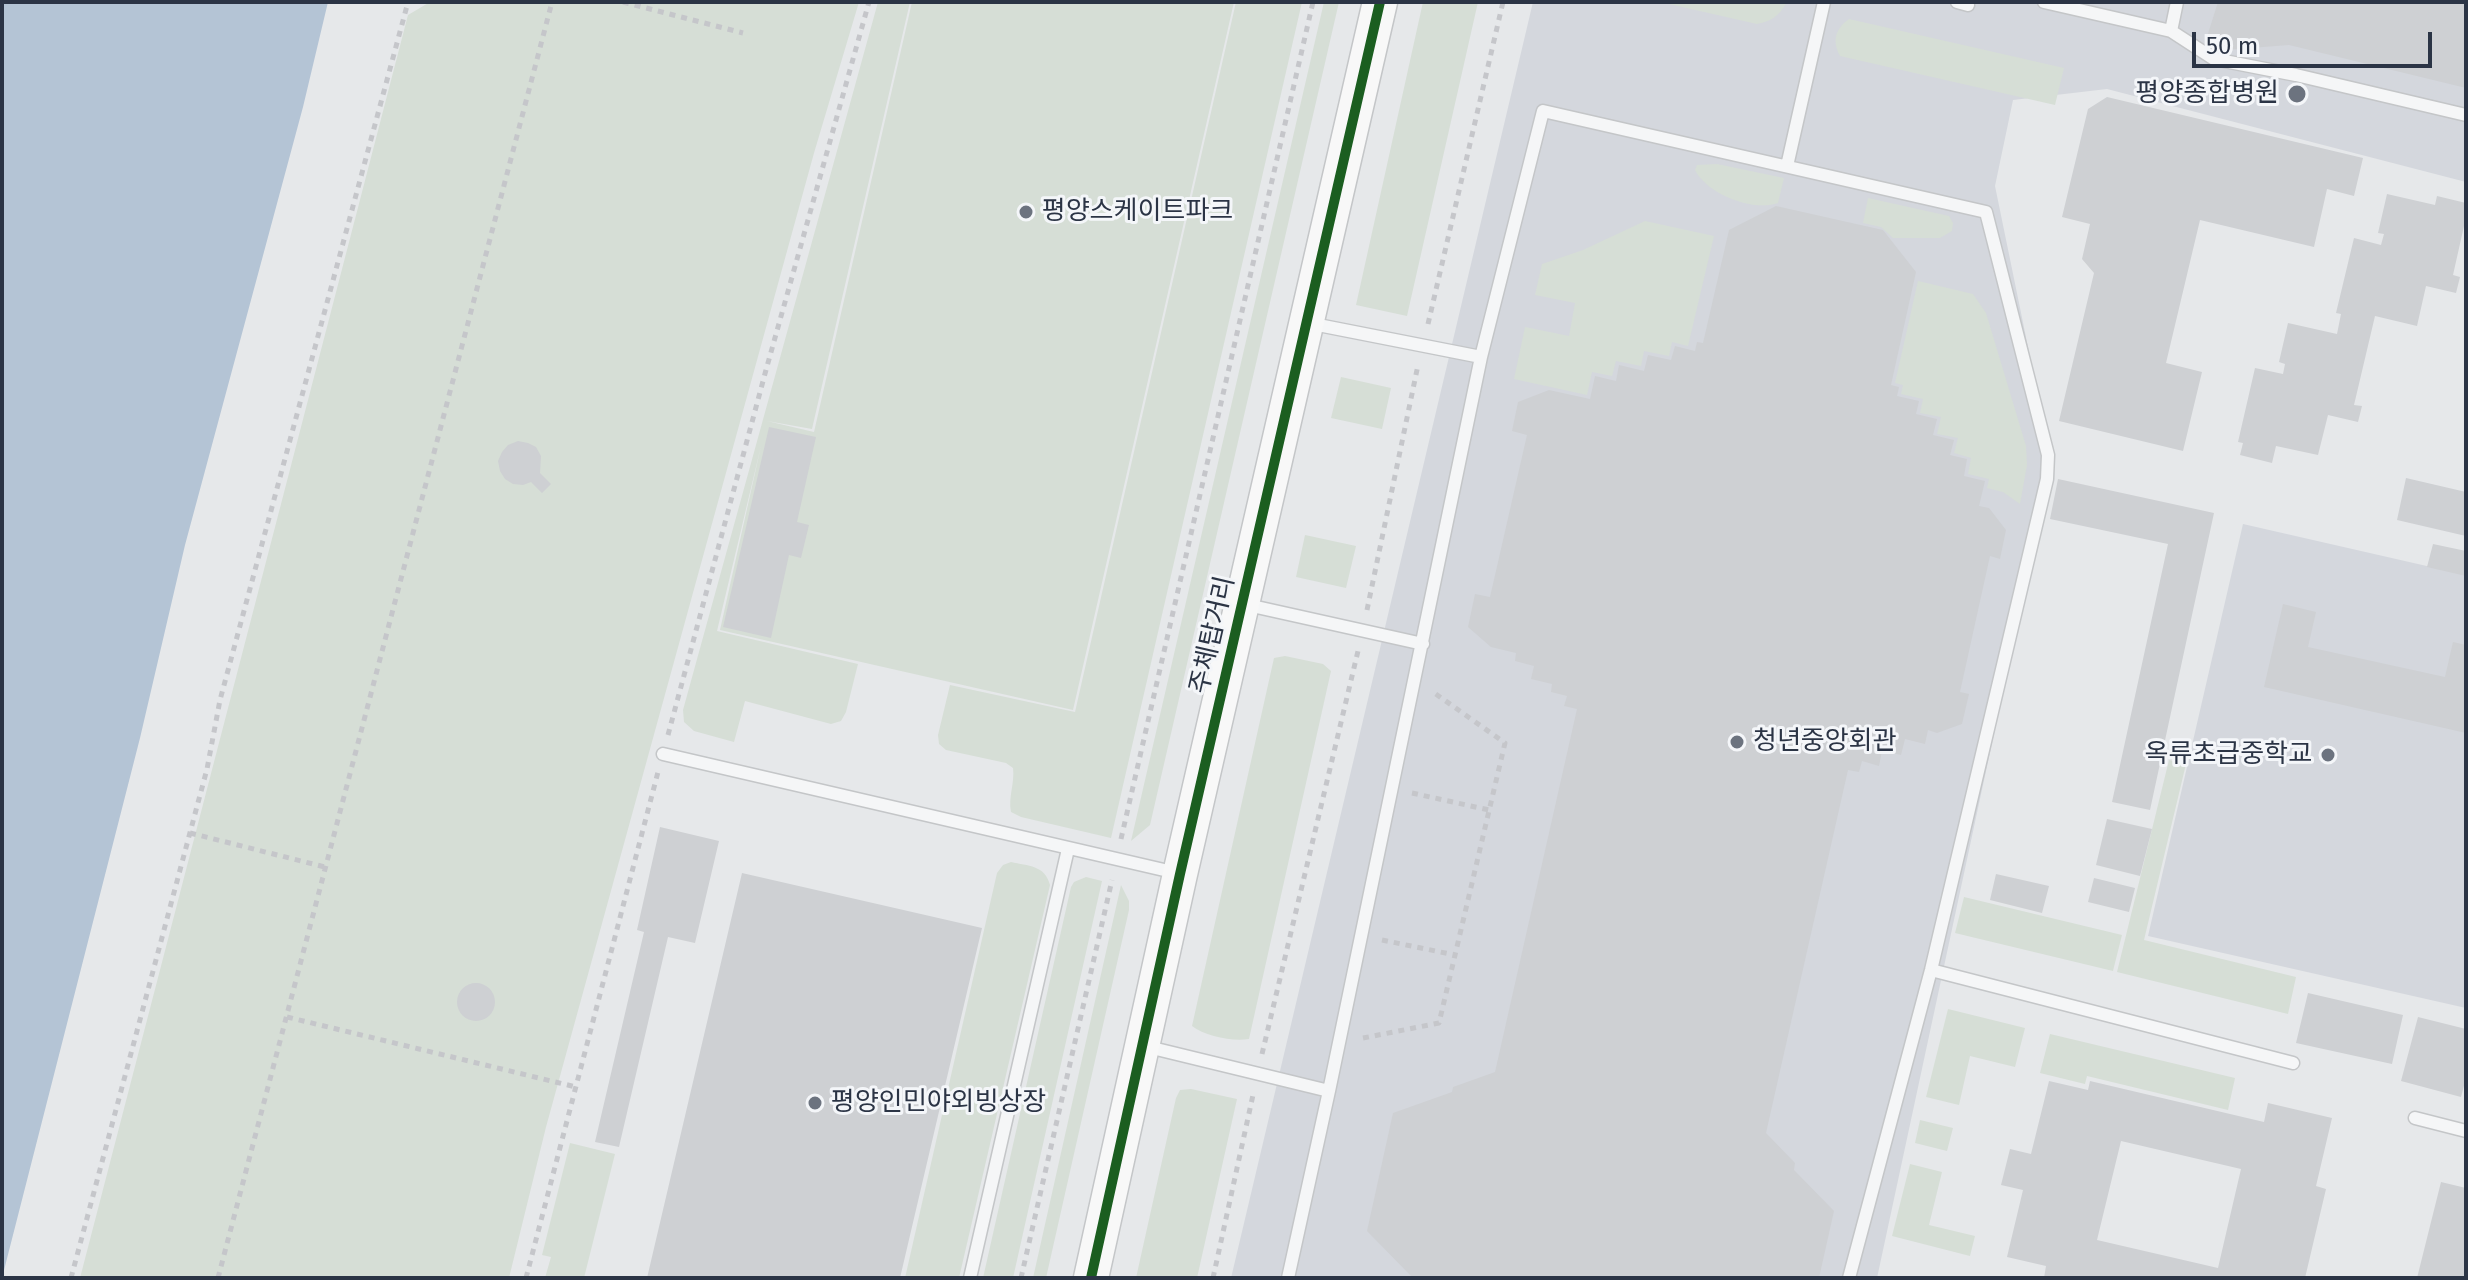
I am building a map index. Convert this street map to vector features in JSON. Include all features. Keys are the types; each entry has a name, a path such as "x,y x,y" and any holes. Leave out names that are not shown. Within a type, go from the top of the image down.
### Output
{"main road":[{"name":"주체탑거리","path":"1091,1278 1180,874 1380,2"}],"lane":[{"path":"1787,166 1824,2"},
{"path":"2044,2 2171,31 2214,59 2466,115"},
{"path":"2171,31 2177,2"},
{"path":"1288,1278 1481,357 1543,111 1986,212 2048,455 2047,479 1931,970 1849,1278"},
{"path":"1307,322 1481,357"},
{"path":"1243,604 1423,644"},
{"path":"663,754 1180,874"},
{"path":"970,1278 1068,849"},
{"path":"1931,970 2293,1063"},
{"path":"1144,1046 1329,1091"},
{"path":"2415,1118 2466,1131"}],"path":[{"path":"71,1278 190,833 224,685 408,2"},
{"path":"218,1278 552,2"},
{"path":"623,2 743,33"},
{"path":"526,1278 766,370 869,2"},
{"path":"1021,1278 1313,2"},
{"path":"1392,1032 1439,1023 1505,743 1415,680"},
{"path":"1392,789 1489,810"},
{"path":"190,833 325,867"},
{"path":"1362,936 1455,955"},
{"path":"287,1017 576,1087"}],"shaded area":[{"path":"430,2 859,2 814,153 546,1127 509,1278 80,1278 408,15"},
{"name":"평양스케이트파크","path":"878,2 910,2 812,429 767,421 814,432 912,2 1234,2 1073,710 720,630 761,446 717,631 858,664 841,721 831,724 745,701 734,742 694,731 684,722 683,710"},
{"path":"1236,2 1302,2 1111,838 1011,812 1013,768 1006,763 946,750 939,744 938,735 950,685 1075,712"},
{"path":"1324,2 1339,2 1150,825 1131,841"},
{"path":"1423,2 1478,2 1407,316 1356,305"},
{"path":"1533,2 2466,2 2466,182 2107,89 2013,100 1995,186 2052,464 1877,1278 1231,1278"},
{"path":"1660,2 1787,2 1775,17 1757,24"},
{"path":"1849,19 2064,68 2055,105 1840,56 1836,36"},
{"path":"1717,164 1784,178 1778,203 1743,203 1709,187 1695,170 1697,165"},
{"path":"1868,198 1949,216 1953,223 1952,231 1940,238 1893,238 1881,227 1863,223"},
{"path":"1645,221 1714,236 1688,346 1672,342 1669,356 1644,351 1641,366 1616,361 1612,376 1592,372 1587,395 1514,379 1525,327 1569,336 1575,303 1535,295 1542,264 1583,250"},
{"path":"1918,281 1973,294 1986,313 2026,446 2027,465 2020,504 2003,492 1987,488 1989,479 1968,474 1971,458 1954,453 1958,438 1937,434 1941,417 1920,413 1923,399 1901,394 1903,385 1895,383"},
{"path":"1341,377 1391,388 1382,429 1331,418"},
{"name":"옥류초급중학교","path":"2243,524 2466,575 2466,1008 2148,936"},
{"path":"1305,535 1356,546 1346,588 1296,577"},
{"path":"1285,656 1323,664 1331,671 1249,1039 1227,1039 1192,1026 1274,658"},
{"path":"2169,760 2186,764 2144,940 2296,977 2288,1014 2117,972"},
{"path":"1011,862 1040,870 1050,885 959,1278 905,1278 997,873 1003,865"},
{"path":"1086,877 1102,881 1013,1278 983,1278 1071,887 1074,882"},
{"path":"1121,885 1129,901 1129,910 1046,1278 1033,1278"},
{"path":"1964,897 2122,935 2113,971 1955,933"},
{"path":"1948,1009 2025,1028 2015,1067 1970,1056 1959,1105 1926,1097"},
{"path":"2050,1034 2235,1078 2228,1110 2087,1076 2085,1084 2040,1073"},
{"path":"1191,1089 1237,1099 1197,1278 1136,1278 1176,1098 1180,1090"},
{"path":"1920,1120 1953,1128 1947,1151 1915,1143"},
{"path":"570,1143 615,1154 584,1278 545,1278 551,1257 542,1255"},
{"path":"1910,1164 1942,1172 1929,1225 1975,1236 1970,1256 1892,1236"}],"water":[{"path":"2,2 328,2 303,107 185,545 140,738 2,1278"}],"building":[{"path":"2218,2 2466,2 2466,88 2289,45 2212,51 2205,43"},
{"path":"2107,97 2363,158 2354,196 2327,189 2314,247 2200,220 2166,363 2202,372 2183,451 2059,421 2094,273 2082,259 2090,224 2062,217 2088,109"},
{"path":"2387,194 2435,205 2437,196 2466,203 2466,217 2453,275 2460,277 2456,293 2426,286 2417,326 2375,316 2354,405 2362,406 2358,422 2328,415 2318,455 2276,446 2272,463 2240,455 2243,443 2238,442 2255,368 2283,374 2285,364 2279,362 2288,323 2337,334 2341,314 2336,313 2354,238 2381,245 2384,234 2378,233"},
{"name":"청년중앙회관","path":"1776,206 1883,230 1916,272 1891,385 1899,387 1897,396 1919,401 1916,414 1937,419 1933,435 1954,440 1950,455 1967,459 1964,476 1985,481 1979,506 1989,508 2006,530 2000,559 1990,556 1960,692 1969,694 1962,724 1937,733 1928,730 1925,744 1905,739 1901,755 1882,751 1879,766 1862,761 1859,772 1848,770 1766,1133 1795,1163 1794,1170 1834,1211 1819,1278 1413,1278 1367,1231 1393,1113 1452,1092 1453,1087 1495,1072 1577,709 1564,706 1567,696 1551,692 1552,684 1531,679 1534,666 1515,661 1516,653 1491,647 1468,627 1475,594 1490,597 1527,435 1512,431 1518,402 1549,390 1590,399 1595,376 1616,381 1619,365 1644,371 1648,355 1671,360 1675,346 1695,351 1697,342 1703,343 1729,230"},
{"path":"769,427 816,437 797,522 809,525 801,558 789,555 771,638 723,627"},
{"path":"518,441 536,447 541,456 540,473 551,484 542,493 531,482 513,484 500,471 498,461 502,452"},
{"path":"2406,478 2466,492 2466,536 2397,520"},
{"path":"2058,479 2214,513 2150,810 2112,802 2168,544 2050,519"},
{"path":"2433,544 2466,551 2466,576 2427,567"},
{"path":"2283,604 2316,612 2308,647 2445,677 2453,642 2466,645 2466,733 2264,687"},
{"path":"2107,819 2152,829 2140,876 2096,865"},
{"path":"660,827 719,841 695,943 668,937 619,1147 595,1142 644,932 637,930"},
{"name":"평양인민야외빙상장","path":"742,873 982,928 900,1278 647,1278"},
{"path":"1996,874 2049,886 2042,913 1990,900"},
{"path":"2094,878 2135,888 2129,912 2088,902"},
{"path":"476,983 490,988 495,1002 490,1016 476,1021 462,1016 457,1002 462,988"},
{"path":"2308,993 2403,1015 2392,1064 2296,1043"},
{"path":"2418,1017 2466,1029 2466,1078 2461,1097 2401,1081"},
{"path":"2049,1081 2088,1090 2090,1081 2264,1122 2268,1103 2332,1118 2316,1186 2326,1189 2305,1278 2044,1278 2046,1266 2007,1257 2023,1190 2001,1185 2010,1149 2031,1154","holes":["2121,1141 2241,1169 2218,1268 2097,1240"]},
{"path":"2441,1182 2466,1188 2466,1278 2417,1278"}],"cycle path":[{"path":"1091,1278 1180,874 1380,2"}],"place":[{"name":"평양종합병원","path":"2297,94"},
{"name":"평양스케이트파크","path":"1026,212"},
{"name":"청년중앙회관","path":"1737,742"},
{"name":"옥류초급중학교","path":"2328,755"},
{"name":"평양인민야외빙상장","path":"815,1103"}]}
